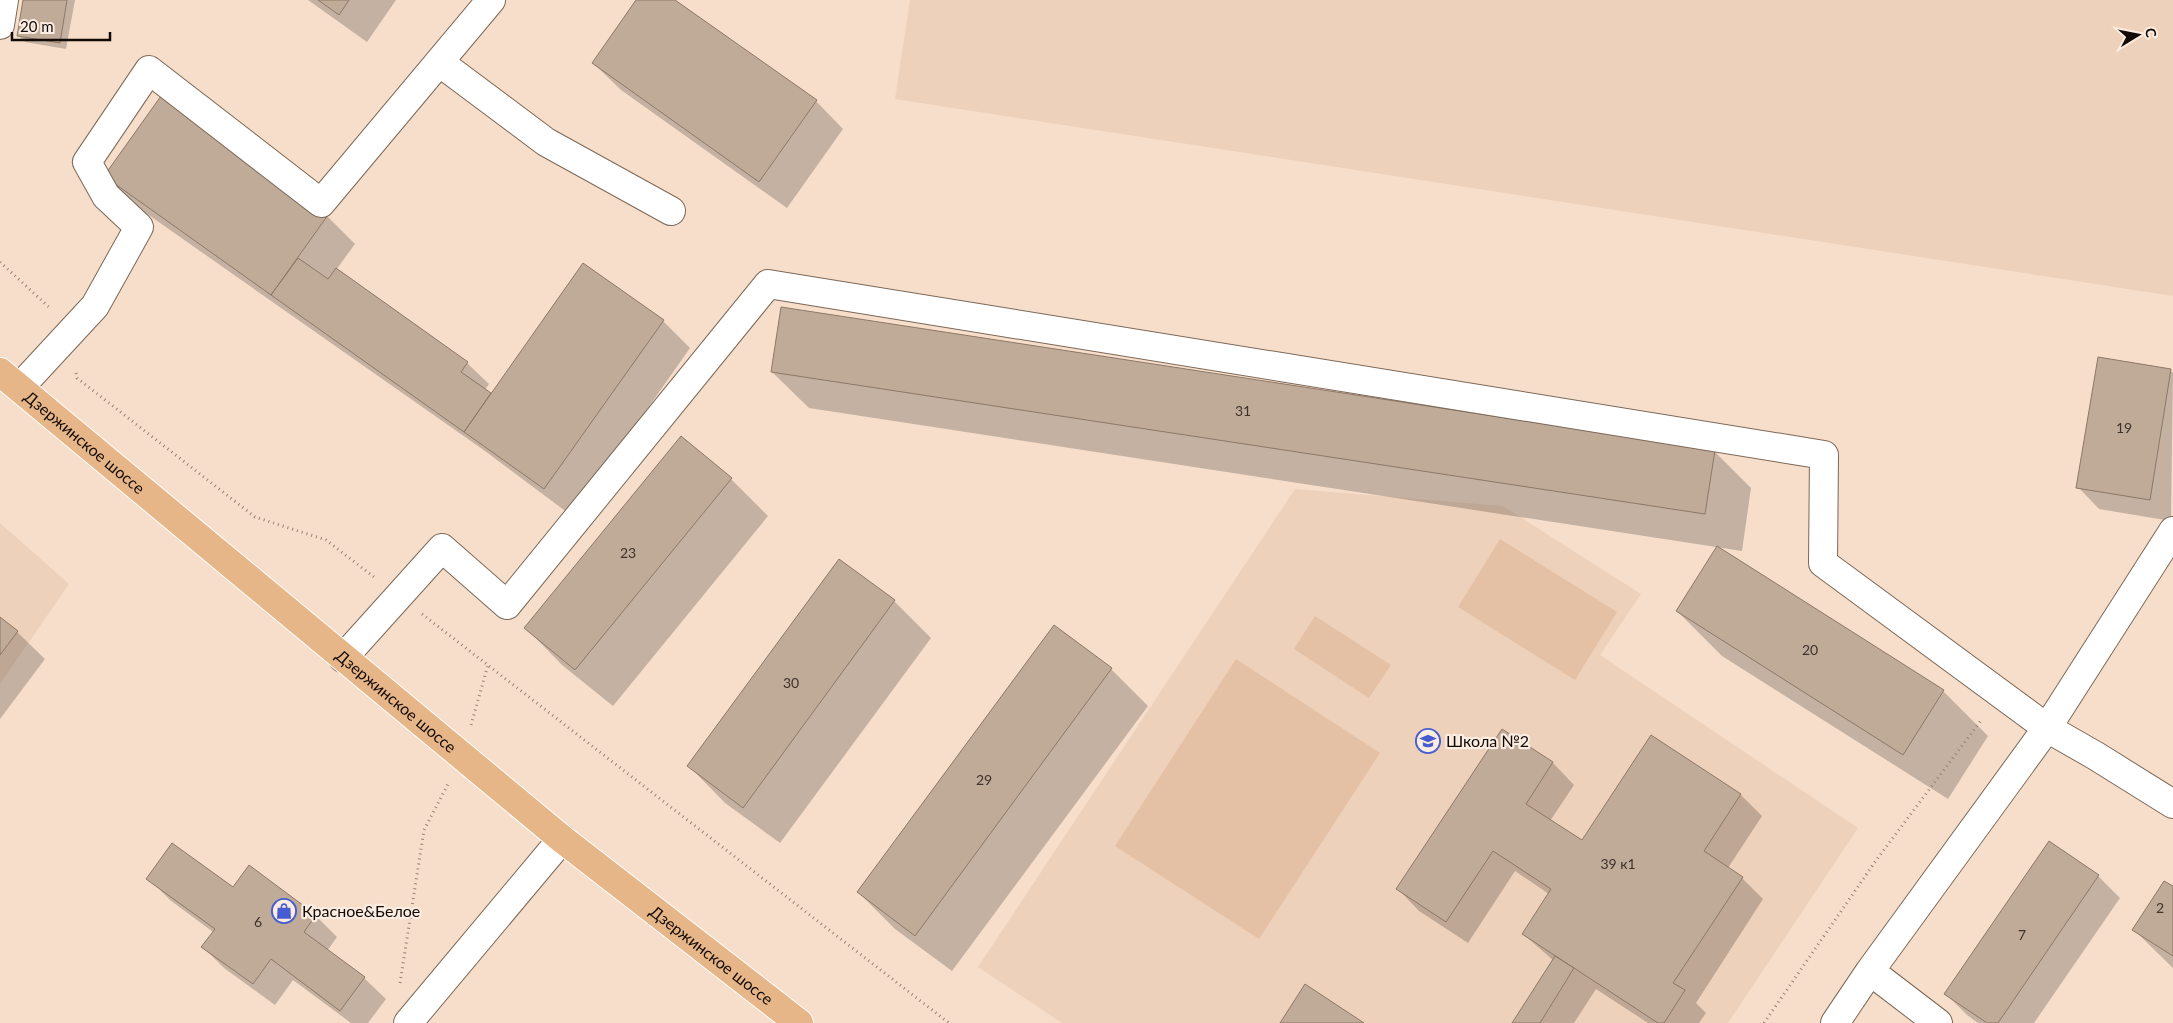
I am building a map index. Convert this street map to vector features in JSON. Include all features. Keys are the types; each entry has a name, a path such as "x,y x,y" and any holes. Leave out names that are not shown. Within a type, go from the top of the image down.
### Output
{"main road":[{"name":"Дзержинское шоссе","path":"10,379 462,757 562,838 799,1023"}],"street":[{"path":"0,25 4,0"},
{"path":"10,379 74,331 95,306 138,227 106,196 87,162 149,70 320,203 491,0"},
{"path":"439,62 546,142 671,211"},
{"path":"342,658 442,548 507,605 768,284 1824,455 1823,563 2047,728 2173,804"},
{"path":"1835,1023 1870,971 2047,728 2173,532"},
{"path":"408,1023 562,838"},
{"path":"1870,971 1938,1023"}],"path":[{"path":"0,262 74,331 76,378 255,517 326,540 950,1023"},
{"path":"400,984 424,830 462,757 488,665"},
{"path":"1764,1023 1877,860 2001,694"}],"shaded area":[{"path":"910,0 2173,0 2173,296 895,99"},
{"name":"Школа №2","path":"1295,489 1503,506 1641,594 1600,655 1858,828 1728,1023 1062,1023 978,967"},
{"path":"0,523 69,584 0,684"},
{"path":"1500,539 1617,612 1575,680 1458,607"},
{"path":"1315,616 1391,665 1369,698 1294,649"},
{"path":"1236,659 1380,753 1259,939 1115,846"}],"building":[{"path":"23,0 67,0 60,43 17,36"},
{"path":"318,0 349,0 339,15"},
{"path":"636,0 675,0 817,100 759,182 592,63"},
{"path":"161,96 328,215 271,295 104,176"},
{"path":"298,258 328,279 336,268 468,362 461,372 491,393 464,432 271,295"},
{"path":"583,263 664,320 544,489 464,432"},
{"path":"781,307 1715,450 1705,514 771,372"},
{"path":"2098,357 2171,369 2150,500 2076,488"},
{"path":"681,436 732,478 575,670 524,628"},
{"path":"1717,546 1944,690 1903,755 1676,611"},
{"path":"839,559 895,600 743,808 687,766"},
{"path":"0,617 18,631 0,655"},
{"path":"1054,625 1112,668 915,936 857,892"},
{"path":"1502,729 1553,762 1526,804 1582,840 1651,735 1741,794 1704,851 1743,877 1673,983 1685,990 1664,1023 1658,1023 1522,934 1551,889 1493,851 1446,922 1396,889"},
{"path":"2049,841 2099,875 1998,1023 1987,1023 1944,994"},
{"path":"172,843 233,887 249,865 316,915 304,932 365,977 340,1011 271,959 253,984 201,947 215,929 146,879"},
{"path":"2164,881 2173,886 2173,956 2132,930"},
{"path":"1555,956 1574,968 1540,1023 1512,1023"},
{"path":"1305,984 1364,1023 1280,1023"}],"place":[{"name":"Школа №2","path":"1428,741"},
{"name":"Красное&Белое","path":"284,911"}]}
